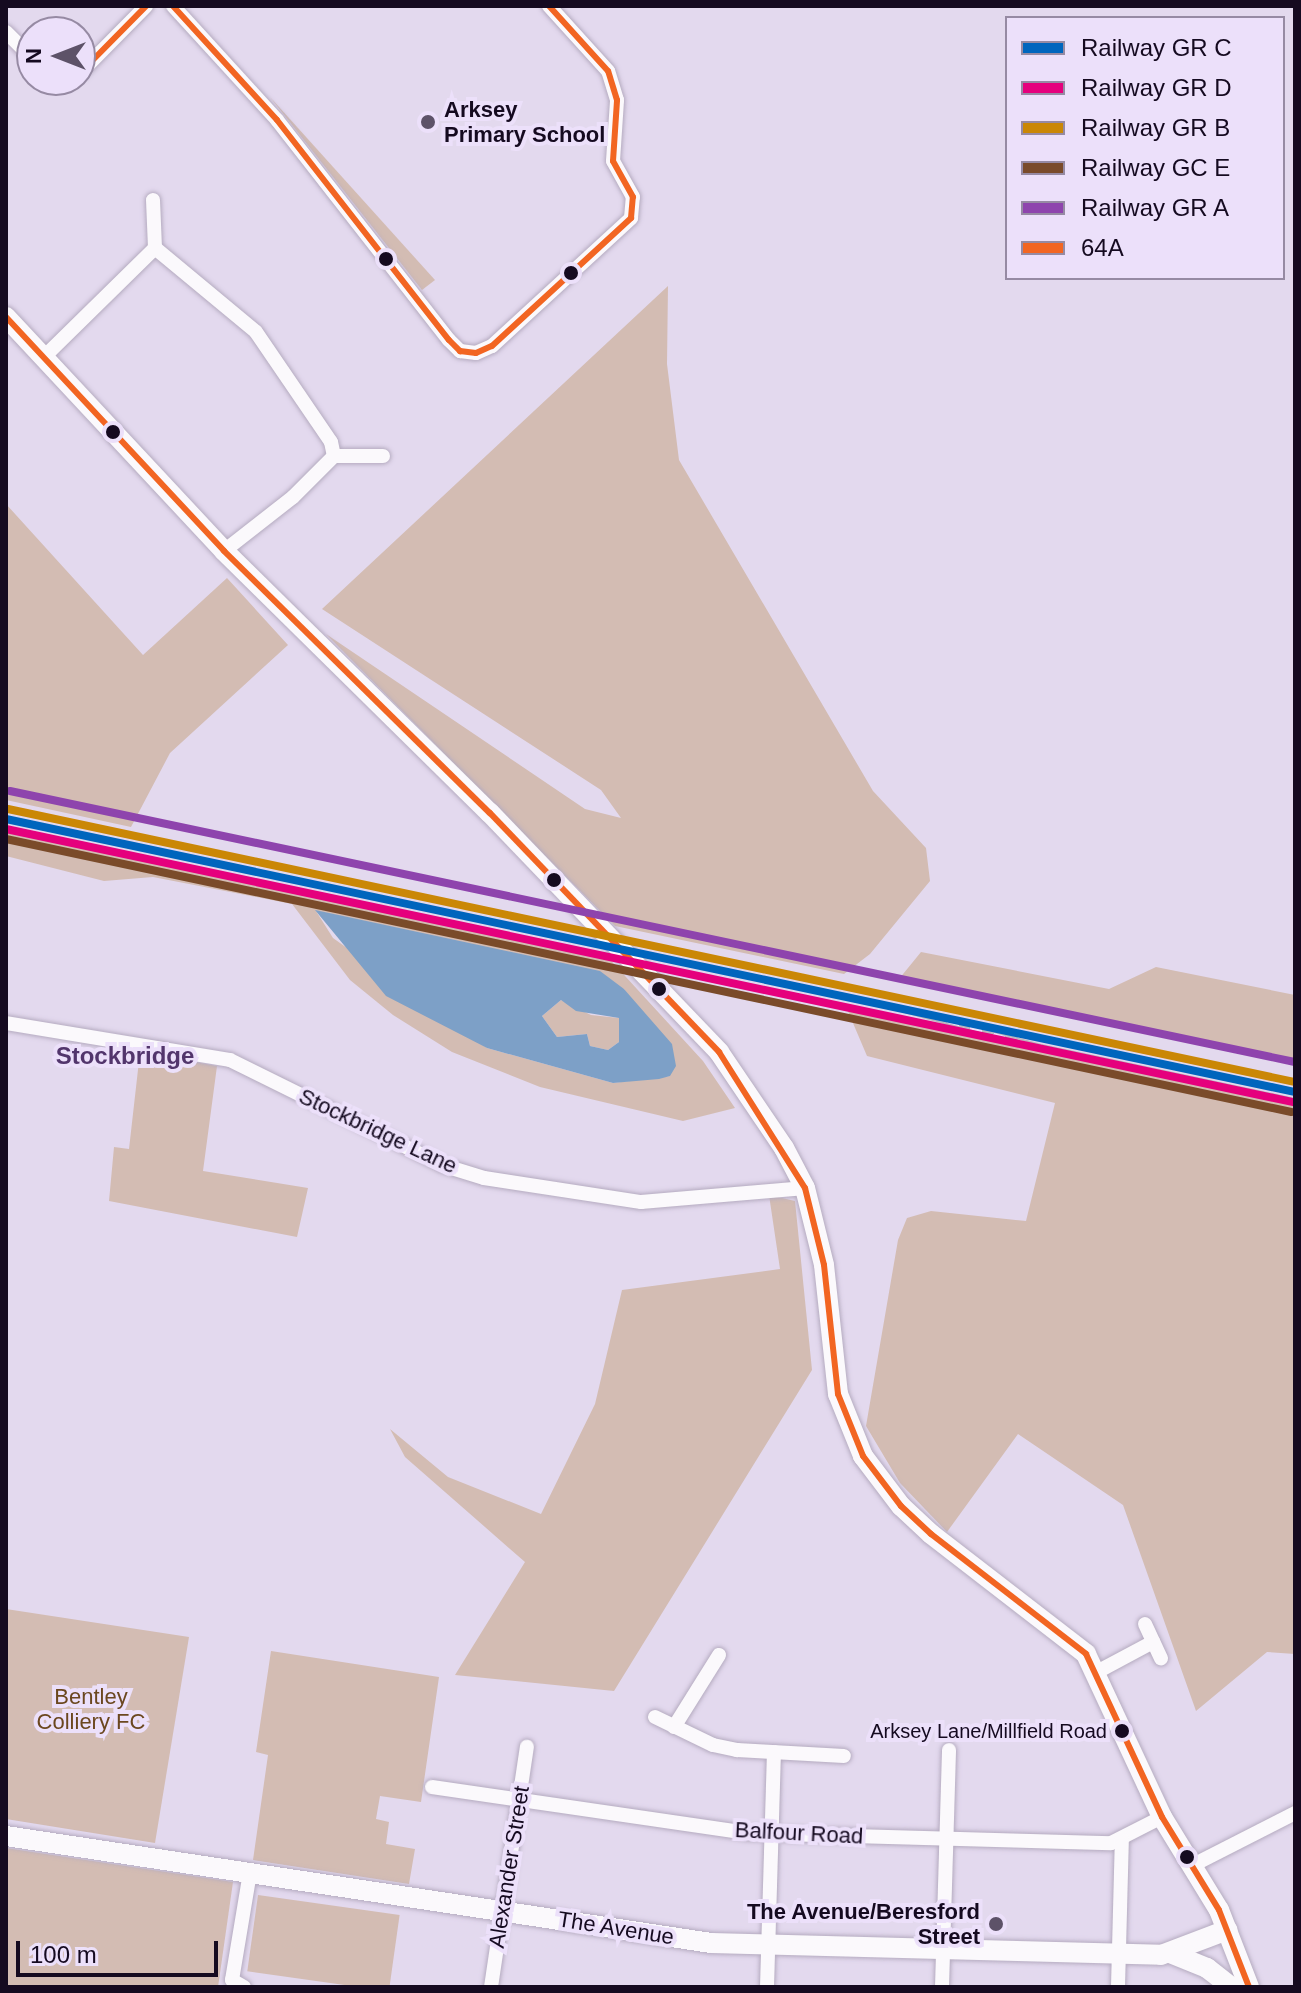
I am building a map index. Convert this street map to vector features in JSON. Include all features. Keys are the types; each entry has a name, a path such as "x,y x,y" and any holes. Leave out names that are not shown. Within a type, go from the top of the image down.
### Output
{"street":[{"path":"96,57 146,6"},
{"path":"173,6 277,120 449,340 460,351 476,353 492,346 631,218 633,197 613,161 617,100 608,71 549,6"},
{"path":"153,200 155,248 265,342 331,442 334,456"},
{"path":"44,357 155,248"},
{"path":"6,317 224,551 490,813 719,1052 784,1148 805,1188 824,1265 838,1394 863,1456 901,1506 1074,1642 1095,1673 1162,1817 1227,1930 1249,1987"},
{"path":"224,551 293,497 334,456 383,456"},
{"name":"Stockbridge Lane","path":"6,1023 230,1060 442,1165 484,1178 641,1202 805,1188"},
{"path":"1145,1624 1161,1659"},
{"path":"1095,1673 1153,1642"},
{"path":"674,1727 719,1655"},
{"path":"655,1717 713,1745 844,1756"},
{"name":"Alexander Street","path":"491,1987 527,1747"},
{"path":"942,1987 949,1750"},
{"path":"767,1987 774,1752"},
{"name":"Balfour Road","path":"432,1787 771,1833 946,1839 1122,1839 1162,1817"},
{"path":"1191,1866 1295,1813"},
{"name":"The Avenue","path":"6,1836 711,1943 1170,1953 1227,1930"},
{"path":"1118,1987 1122,1839"},
{"path":"244,1987 232,1980 250,1872"},
{"path":"1170,1953 1207,1968 1231,1987"}],"green space":[{"path":"270,97 435,280 422,290"},
{"path":"668,286 667,364 679,460 873,791 926,848 930,881 870,954 844,974 615,926 326,634 585,809 621,818 601,790 322,609"},
{"path":"6,504 143,655 227,578 288,645 170,753 131,827 6,800"},
{"path":"6,829 604,953 703,1061 735,1108 683,1121 540,1087 452,1052 393,1015 350,980 292,904 153,877 104,881 6,856","holes":["316,911 624,989 670,1076 613,1083 487,1048 333,938"]},
{"path":"921,952 1109,989 1156,967 1295,995 1295,1064 899,979"},
{"path":"561,1000 591,1015 619,1018 619,1042 608,1050 590,1046 587,1034 557,1037 542,1016"},
{"path":"847,1009 1295,1105 1295,1654 1267,1652 1196,1711 1123,1505 1018,1434 947,1532 900,1483 866,1426 898,1240 907,1218 931,1211 1026,1221 1055,1103 867,1056"},
{"path":"140,1052 217,1066 203,1171 308,1188 297,1237 109,1201 114,1147 129,1149"},
{"path":"769,1195 795,1201 812,1370 614,1691 455,1675 525,1562 405,1457 390,1429 448,1477 541,1514 595,1404 622,1290 780,1269"},
{"name":"Bentley Colliery FC","path":"6,1609 189,1637 155,1843 6,1819"},
{"path":"271,1651 439,1677 421,1802 380,1796 376,1819 389,1822 386,1844 415,1849 409,1884 253,1860 268,1755 256,1752"},
{"path":"6,1848 233,1882 218,1987 6,1987"},
{"path":"258,1895 400,1915 389,1987 359,1987 247,1971"}],"water":[{"path":"315,910 600,971 624,989 672,1044 676,1066 670,1076 659,1079 613,1083 487,1048 386,996","holes":["561,1000 576,1011 619,1018 619,1042 608,1050 590,1046 587,1034 557,1037 542,1016"]}],"railway":[{"path":"901,1008 1041,1047 1295,1101"}],"transit line":[{"name":"64A","path":"96,57 146,6"},
{"name":"64A","path":"173,6 277,120 449,340 460,351 476,353 492,346 631,218 633,197 613,161 617,100 608,71 549,6"},
{"name":"64A","path":"6,317 224,551 490,813 719,1052 805,1188 824,1265 838,1394 863,1456 901,1506 931,1534 1086,1654 1162,1817 1219,1910 1249,1987"},
{"path":"10,791 1295,1062"},
{"path":"8,809 1295,1082"},
{"path":"6,819 1295,1092"},
{"path":"6,829 1293,1102"},
{"path":"6,839 1291,1112"}],"place":[{"name":"Arksey Primary School","path":"428,122"},
{"name":"Arksey Lane/Millfield Road","path":"1122,1731"},
{"name":"The Avenue/Beresford Street","path":"996,1924"}],"district":[{"name":"Stockbridge","path":"125,1056"}]}
